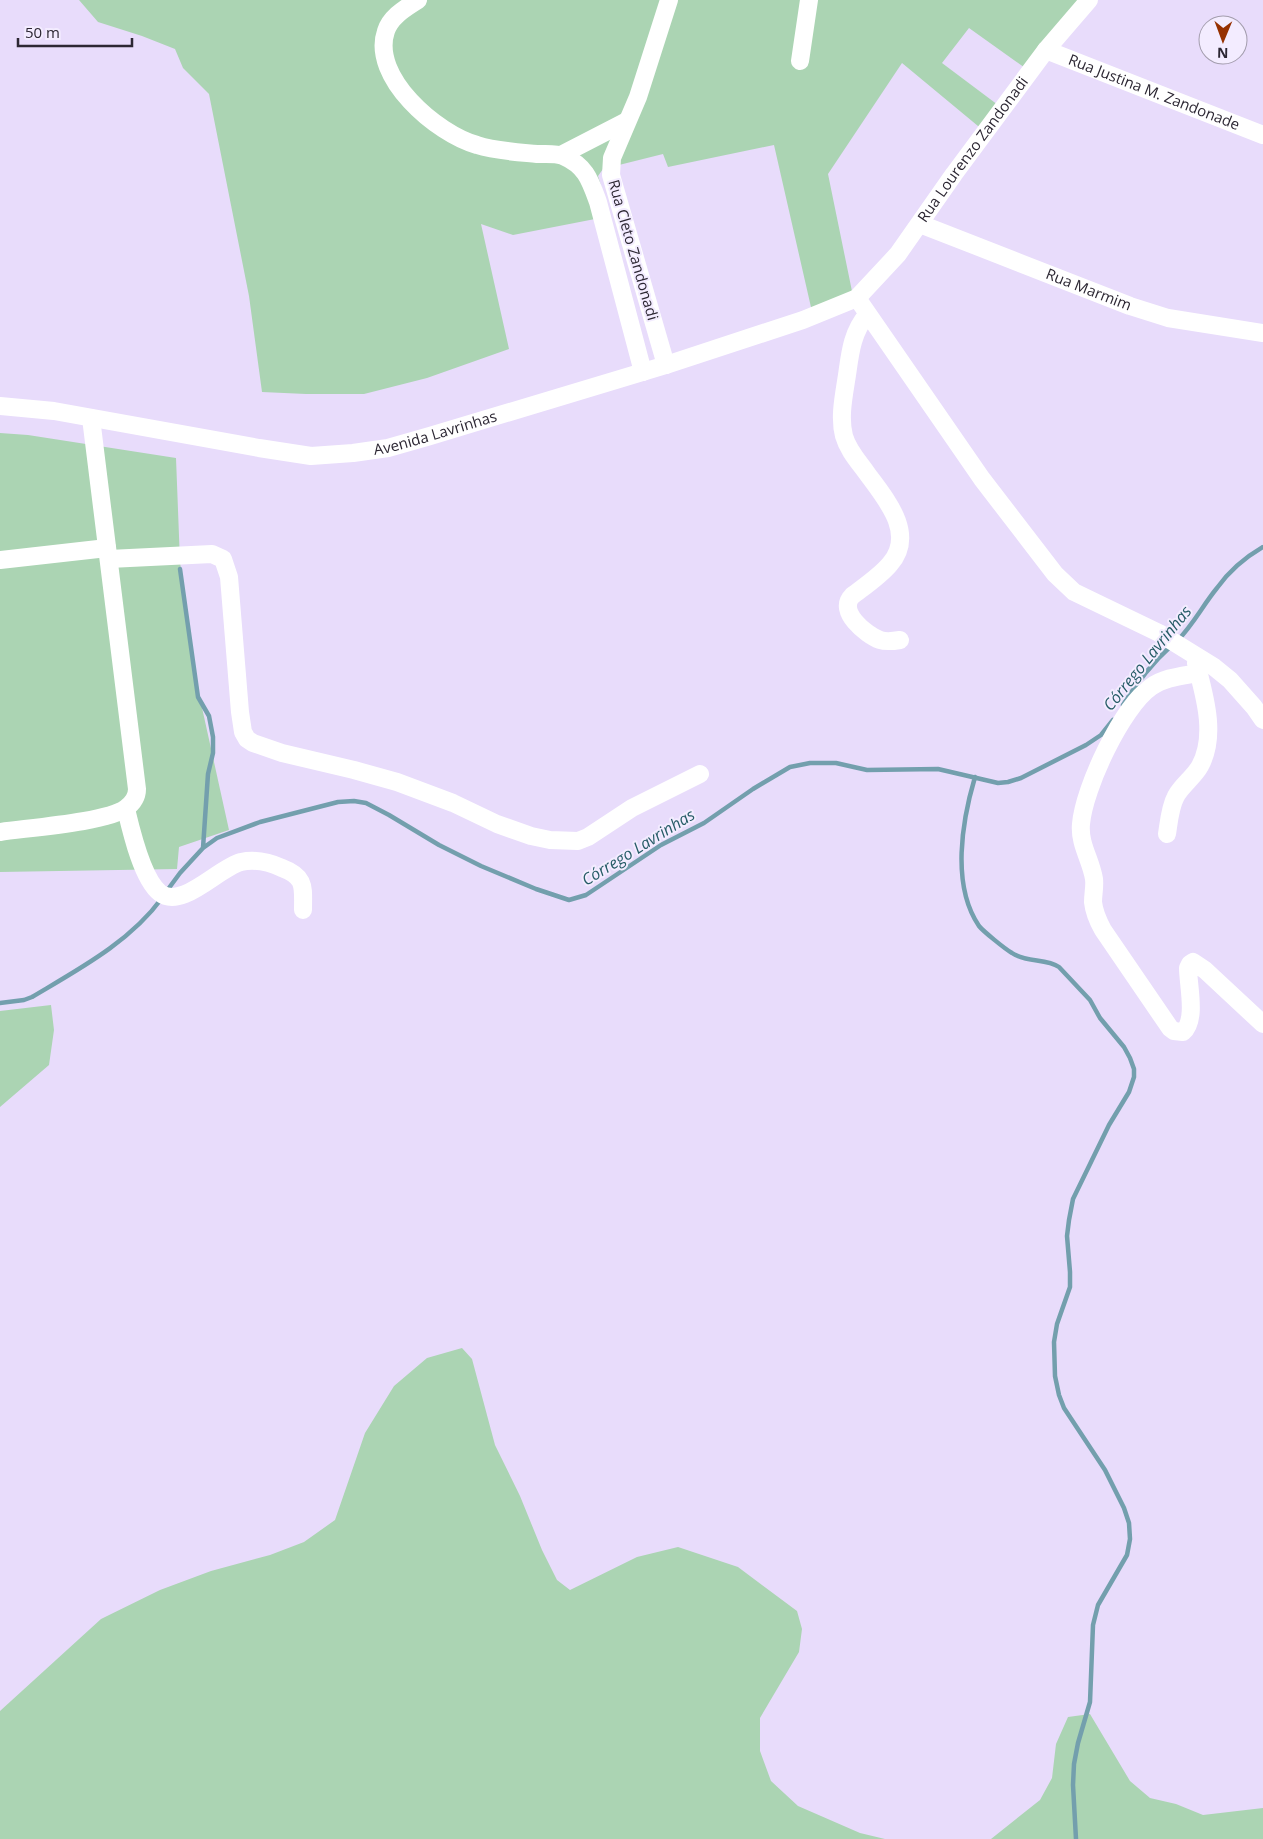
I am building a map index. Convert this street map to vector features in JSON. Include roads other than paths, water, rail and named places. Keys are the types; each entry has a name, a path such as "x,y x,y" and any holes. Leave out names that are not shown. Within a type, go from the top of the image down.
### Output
{"street":[{"path":"418,0 395,16 386,30 383,47 387,68 400,88 428,119 452,136 476,145 503,151 561,155 582,167 591,181 643,372"},
{"name":"Rua Cleto Zandonadi","path":"666,365 611,175 612,158 638,97 669,0"},
{"path":"800,61 809,0"},
{"name":"Rua Lourenzo Zandonadi","path":"857,298 898,254 954,174 1046,50 1089,0"},
{"name":"Rua Justina M. Zandonade","path":"1046,50 1263,135"},
{"path":"561,155 627,121"},
{"name":"Rua Marmim","path":"920,224 1130,306 1168,318 1263,333"},
{"path":"857,298 982,479 1055,574 1074,592 1165,636 1193,653 1230,680 1263,720"},
{"name":"Avenida Lavrinhas","path":"0,406 54,411 311,456 353,453 388,448 666,365 803,320 857,298"},
{"path":"867,315 856,330 848,364 842,422 844,437 850,450 894,513 899,527 900,538 898,549 891,563 852,596 849,599 848,606 854,621 869,634 881,640 900,640"},
{"path":"0,832 112,815 126,809 137,795 91,418"},
{"path":"0,560 108,553 212,554 223,559 229,576 240,712 243,732 247,739 265,748 397,782 453,803 497,824 531,836 566,842 578,841 588,837 632,808 700,774"},
{"path":"1167,834 1172,804 1176,795 1200,766 1205,749 1208,719 1193,653"},
{"path":"1198,673 1162,680 1150,687 1138,700 1102,758 1091,785 1081,824 1084,849 1093,876 1093,903 1096,917 1103,930 1170,1028 1174,1031 1183,1032 1188,1024 1191,1006 1188,968 1193,962 1263,1024"},
{"path":"1230,680 1242,684 1263,696"},
{"path":"126,809 142,861 158,890 170,897 183,896 239,862 256,861 295,873 299,877 303,891 303,910"}],"waterway":[{"name":"Córrego Lavrinhas","path":"1177,641 1232,570 1263,547"},
{"path":"180,569 198,697 209,716 213,737 213,753 208,774 203,848"},
{"name":"Córrego Lavrinhas","path":"1123,705 1157,659 1171,646"},
{"name":"Córrego Lavrinhas","path":"166,892 180,873 203,848 217,838 260,822 338,802 354,801 366,803 439,845 481,866 536,889 569,900 586,895 661,845 704,823 753,789 790,767 810,763 836,763 867,770 938,769 998,783 1008,782 1021,778 1086,745 1101,735 1113,720"},
{"path":"975,777 966,813 962,853 962,872 970,910 979,926 1009,951 1018,956 1048,962 1059,967 1090,1000 1100,1018 1124,1047 1134,1069 1134,1077 1129,1092 1109,1125 1073,1199 1067,1236 1070,1287 1057,1324 1054,1342 1055,1376 1064,1408 1105,1470 1124,1508 1129,1523 1130,1539 1127,1555 1098,1605 1093,1625 1090,1702 1074,1764 1073,1785 1076,1839"},
{"name":"Córrego Lavrinhas","path":"0,1003 32,997 103,954 135,928 162,898"}]}
